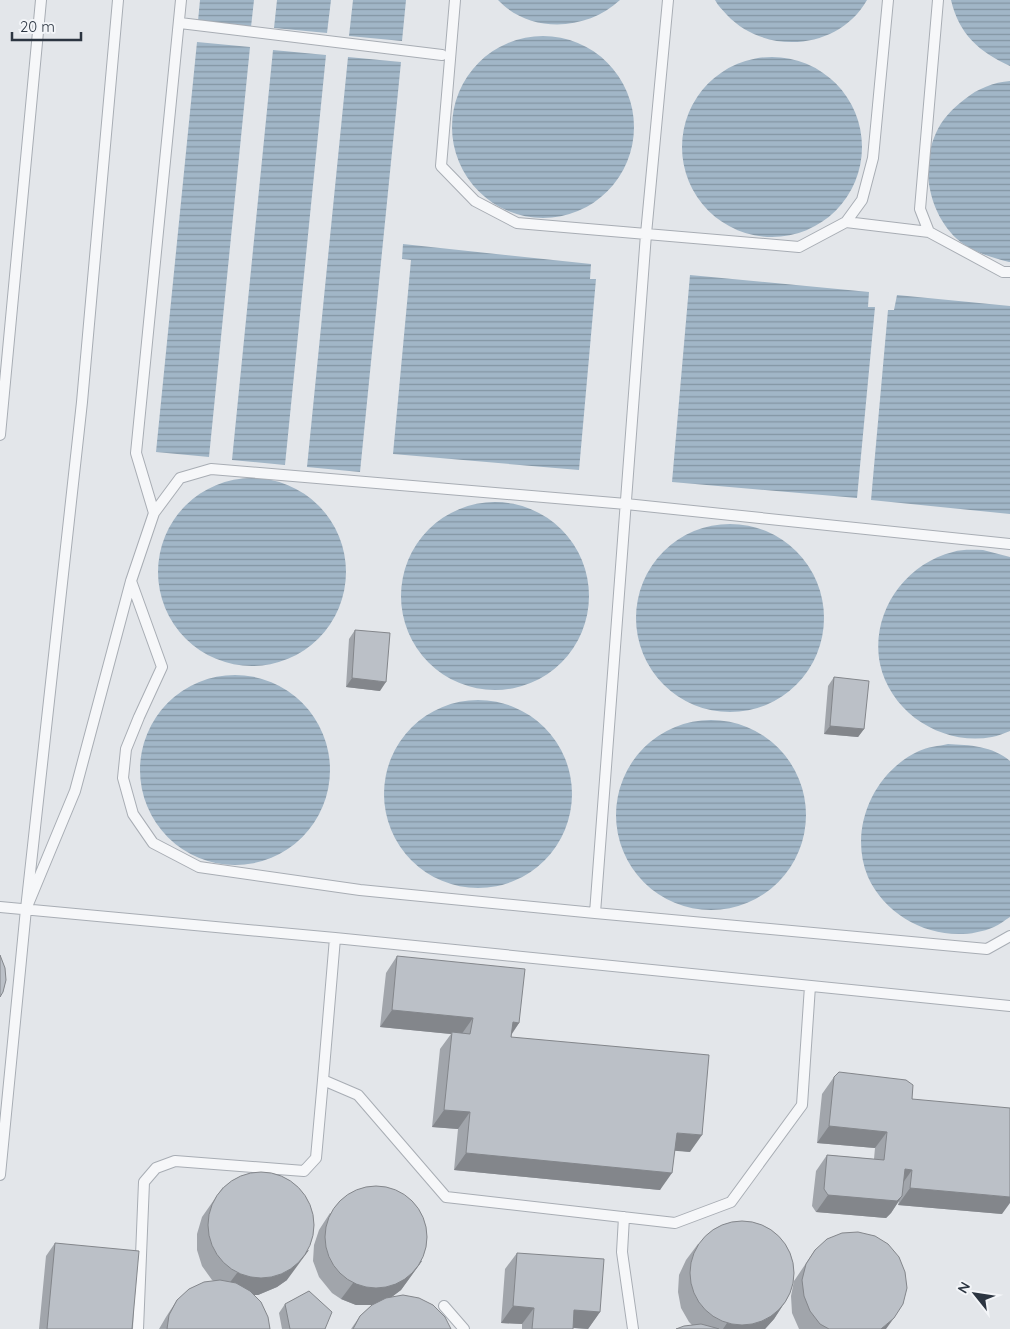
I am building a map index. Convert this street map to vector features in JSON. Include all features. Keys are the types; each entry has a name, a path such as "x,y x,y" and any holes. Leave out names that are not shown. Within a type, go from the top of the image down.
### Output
{"lane":[{"path":"0,435 41,0"},
{"path":"0,1175 26,909 82,402 118,0"},
{"path":"154,513 136,453 181,0"},
{"path":"455,0 441,166 475,201 517,223 799,247 846,222 862,200 873,158 888,0"},
{"path":"595,913 646,234 668,0"},
{"path":"929,232 920,209 938,0"},
{"path":"180,23 442,54"},
{"path":"846,222 929,232 1003,272 1010,272"},
{"path":"26,909 75,791 131,581 154,513 180,478 211,469 626,504 1010,544"},
{"path":"131,581 162,667 126,749 123,778 133,814 153,843 199,867 360,890 987,949 1010,936"},
{"path":"0,907 335,938 1010,1006"},
{"path":"138,1329 144,1182 156,1168 176,1161 304,1171 316,1158 335,938"},
{"path":"323,1080 358,1095 446,1197 676,1223 731,1202 802,1105 810,986"},
{"path":"624,1218 622,1252 633,1329"},
{"path":"444,1306 464,1329"}],"water":[{"path":"200,0 254,0 251,27 198,21"},
{"path":"277,0 331,0 327,33 274,28"},
{"path":"353,0 406,0 402,41 349,36"},
{"path":"498,0 620,0 592,18 575,23 559,24 542,23 526,19 511,11"},
{"path":"715,0 867,0 855,17 839,29 821,38 801,42 761,37 743,28 727,15"},
{"path":"951,0 1010,0 1010,66 989,55 972,41 959,23"},
{"path":"543,36 561,38 578,43 607,63 627,92 632,109 634,127 632,145 627,162 607,191 578,211 561,216 543,218 525,216 508,211 479,191 459,162 454,145 452,127 454,109 459,92 479,63 508,43 525,38"},
{"path":"197,42 250,47 209,457 156,452"},
{"path":"273,50 326,55 285,465 232,460"},
{"path":"348,57 401,62 360,472 307,467"},
{"path":"763,57 781,57 807,63 836,83 856,112 861,129 861,165 856,182 836,211 807,231 790,236 763,237 746,234 729,227 702,204 692,190 685,173 682,156 682,138 685,121 692,104 715,77 729,67 746,60"},
{"path":"1010,81 1009,262 975,251 957,239 947,228 934,203 928,175 931,147 938,128 948,114 980,89 992,84"},
{"path":"403,244 591,264 590,279 596,279 579,470 393,454 411,260 402,259"},
{"path":"690,275 869,292 868,307 875,307 857,498 672,482"},
{"path":"897,295 1010,306 1010,514 871,500 888,310 894,310"},
{"path":"243,478 261,478 288,485 319,505 339,536 346,563 346,581 339,608 319,639 288,659 261,666 243,666 225,662 208,655 192,645 179,632 169,616 162,599 158,581 158,563 162,545 169,528 179,512 192,499 208,489 225,482"},
{"path":"504,502 531,509 562,529 582,560 588,578 588,614 582,632 562,663 531,683 513,689 486,690 477,689 451,679 435,669 422,656 408,632 402,614 401,587 402,578 412,552 422,536 435,523 459,509 477,503"},
{"path":"739,524 748,525 775,535 797,551 809,566 817,582 823,600 823,636 817,654 809,670 797,685 782,697 766,705 748,711 721,712 712,711 685,701 670,691 657,678 647,663 637,636 636,609 637,600 647,573 657,558 670,545 685,535 712,525"},
{"path":"983,550 1010,557 1010,731 994,737 974,738 955,736 938,731 922,723 907,711 895,698 886,682 880,664 878,645 880,627 886,610 894,594 906,580 935,558 957,551"},
{"path":"235,675 254,677 271,682 288,691 302,703 314,717 323,734 328,751 330,770 328,789 323,806 314,823 302,837 288,849 271,858 254,863 235,865 216,863 199,858 182,849 168,837 156,823 147,806 142,789 140,770 142,751 147,734 156,717 168,703 182,691 199,682 216,677"},
{"path":"487,700 496,701 523,711 545,727 557,742 565,758 571,776 571,812 565,830 557,846 545,861 530,873 514,881 496,887 469,888 460,887 433,877 418,867 405,854 395,839 385,812 384,785 385,776 395,749 405,734 418,721 433,711 460,701"},
{"path":"720,720 730,721 756,731 771,741 785,755 795,770 802,787 805,796 805,834 795,860 785,875 771,889 756,899 730,909 702,910 692,909 666,899 651,889 637,875 627,860 617,834 616,806 617,796 627,770 637,755 651,741 666,731 692,721"},
{"path":"948,744 988,749 1010,761 1010,917 994,927 976,932 957,934 921,927 890,907 868,877 863,859 861,840 863,822 869,804 877,788 889,773 903,761 922,750"}],"building":[{"path":"355,630 390,633 386,682 352,678"},
{"path":"834,677 869,681 864,729 830,726"},
{"path":"0,955 5,968 6,980 0,997"},
{"path":"397,956 525,969 519,1023 513,1022 511,1037 709,1055 702,1135 677,1133 672,1173 466,1153 470,1112 444,1110 452,1032 470,1034 473,1018 392,1010"},
{"path":"839,1072 906,1080 913,1085 912,1099 1010,1108 1010,1197 910,1188 912,1170 905,1169 902,1196 897,1201 828,1195 824,1189 827,1155 884,1160 887,1132 829,1126 834,1077"},
{"path":"261,1172 281,1176 299,1187 310,1205 314,1225 310,1245 299,1263 281,1274 261,1278 241,1274 223,1263 212,1245 208,1225 212,1205 223,1187 241,1176"},
{"path":"376,1186 396,1190 412,1201 423,1217 427,1237 423,1257 412,1273 396,1284 376,1288 356,1284 340,1273 329,1257 325,1237 329,1217 340,1201 356,1190"},
{"path":"742,1221 762,1225 779,1236 790,1253 794,1273 790,1293 779,1310 762,1321 742,1325 722,1321 705,1310 694,1293 690,1273 694,1253 705,1236 722,1225"},
{"path":"858,1232 875,1236 888,1244 899,1257 905,1272 907,1288 903,1304 894,1318 881,1329 829,1329 820,1324 810,1311 804,1296 802,1280 806,1264 815,1250 827,1239 842,1233"},
{"path":"55,1243 139,1251 132,1329 47,1329"},
{"path":"517,1253 604,1259 600,1312 574,1310 573,1329 532,1329 534,1308 513,1306"},
{"path":"220,1280 236,1283 250,1291 261,1302 268,1317 270,1329 167,1329 169,1315 177,1300 189,1289 204,1282"},
{"path":"309,1291 332,1312 325,1329 290,1329 285,1304"},
{"path":"403,1295 419,1298 433,1305 445,1317 451,1329 353,1329 360,1316 372,1305 386,1298"},
{"path":"701,1324 719,1329 676,1329 684,1326"}]}
